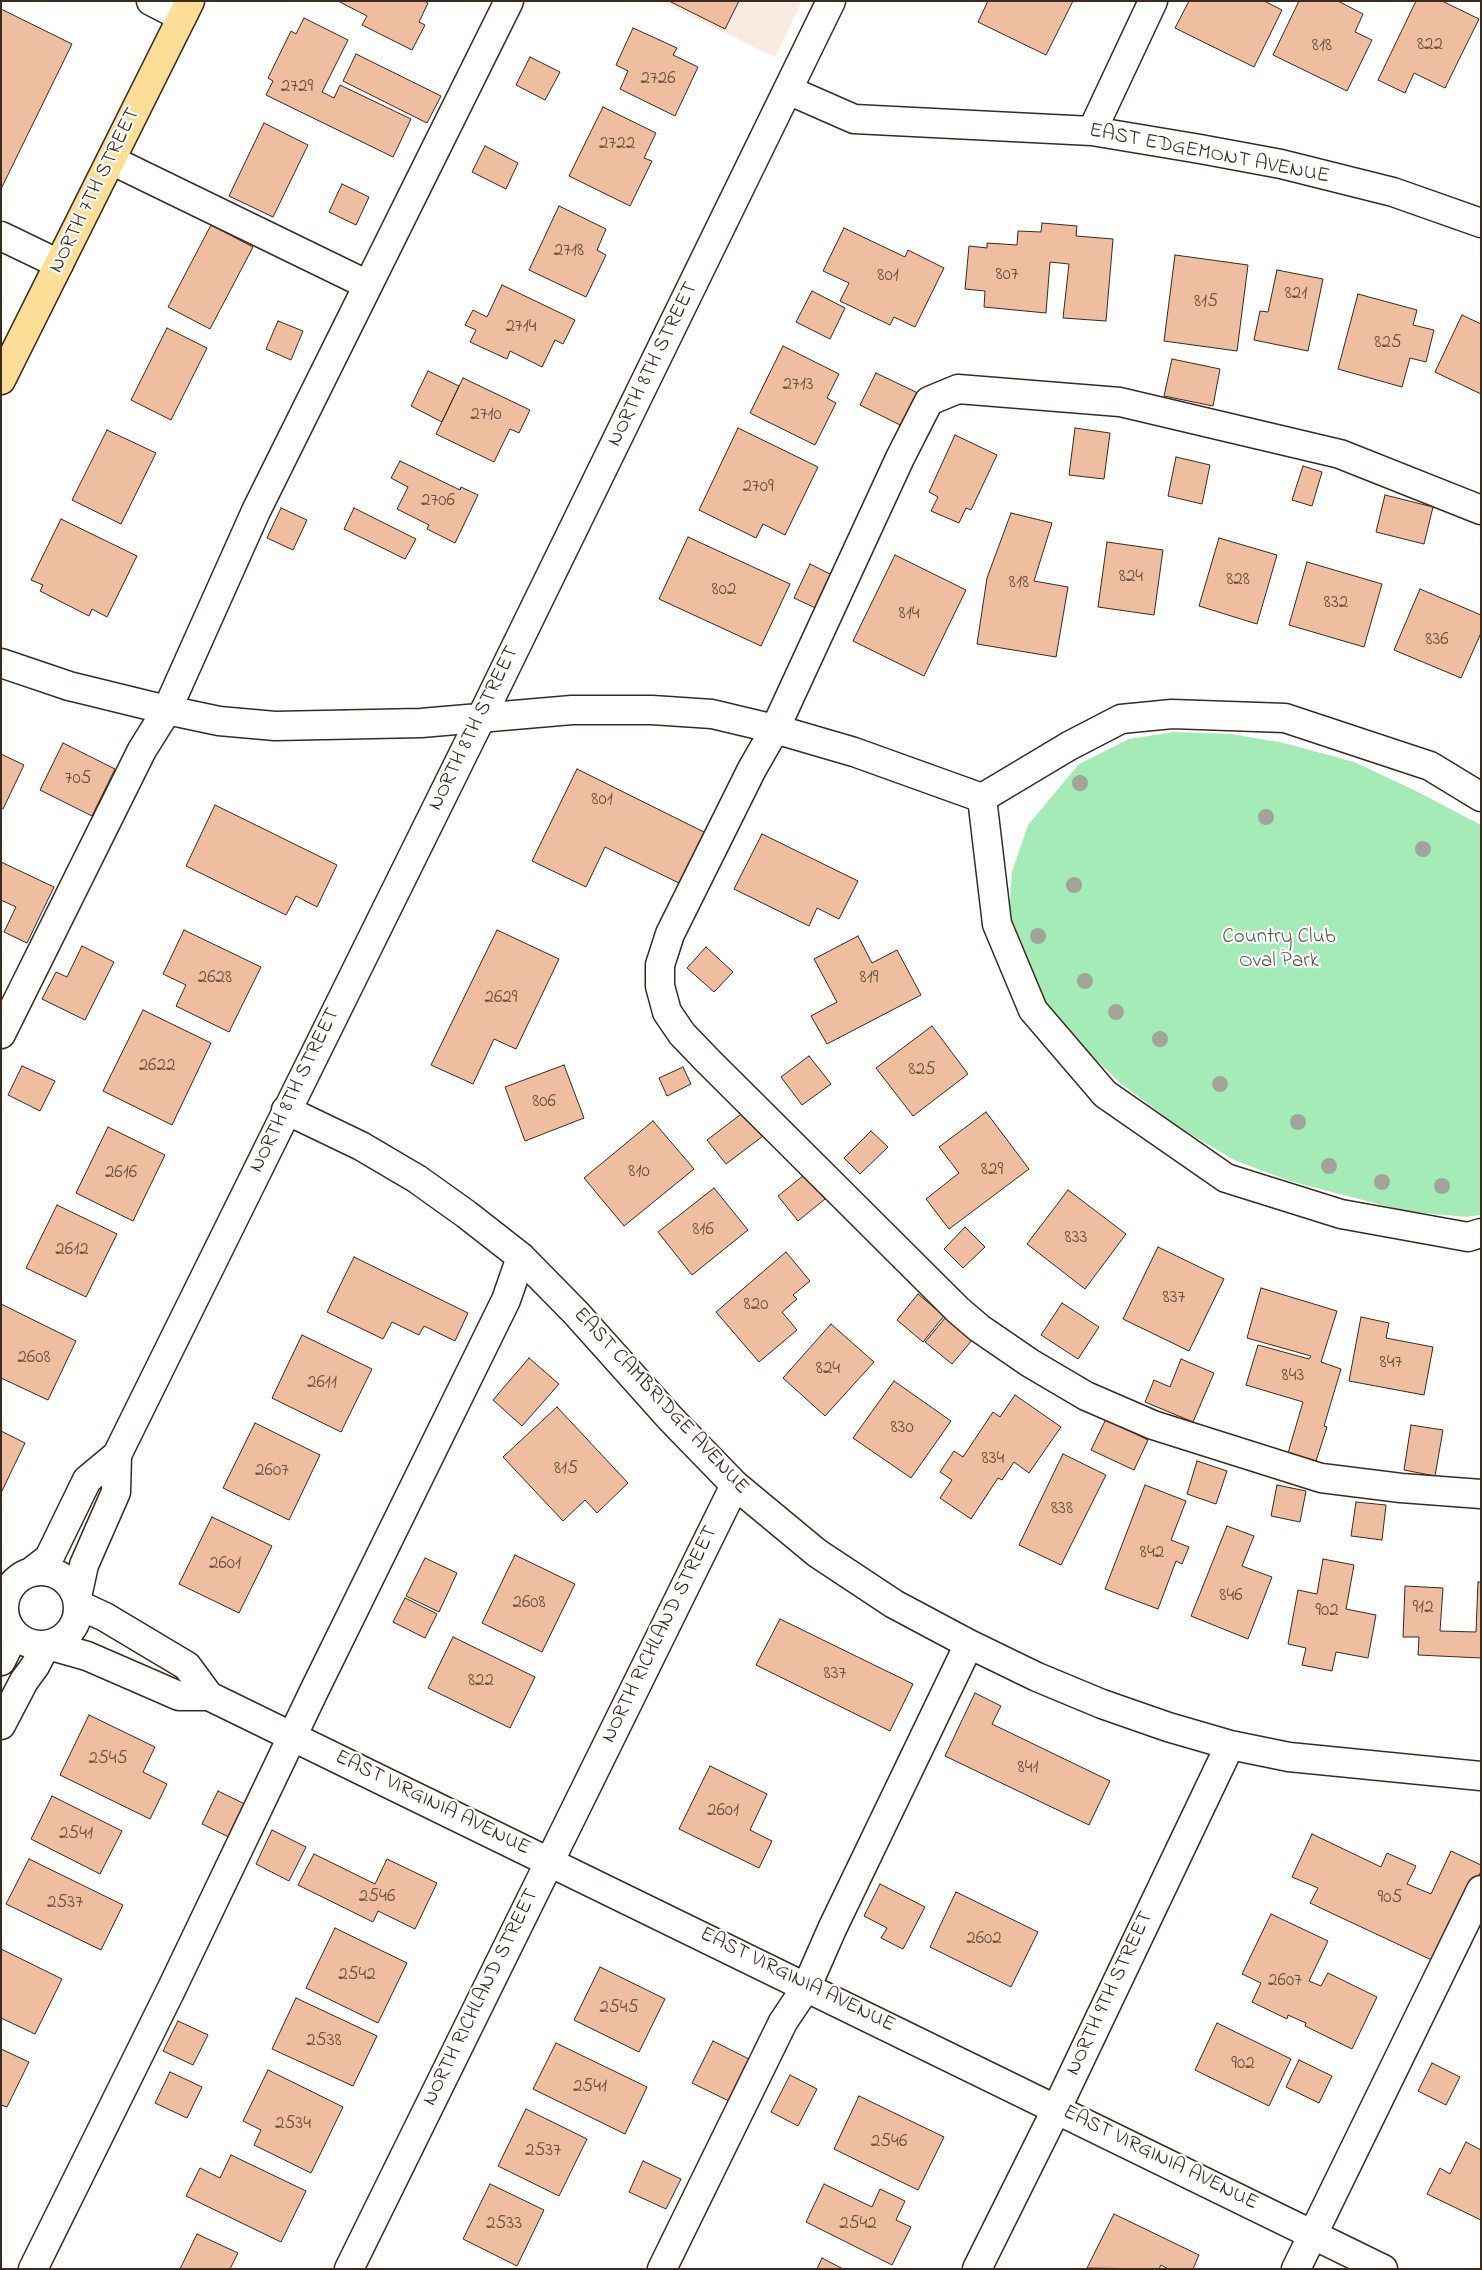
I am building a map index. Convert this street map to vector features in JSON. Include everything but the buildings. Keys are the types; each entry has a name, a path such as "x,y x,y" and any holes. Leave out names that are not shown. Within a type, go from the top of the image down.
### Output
{"main road":[{"name":"NORTH 7TH STREET","path":"1,380 186,9"}],"street":[{"path":"150,1 186,9"},
{"path":"1,1034 142,750 168,710 256,511 509,1"},
{"name":"NORTH 8TH STREET","path":"18,1572 48,1558 87,1480 117,1454 481,718 831,1"},
{"path":"1092,131 1152,1"},
{"name":"EAST EDGEMONT AVENUE","path":"788,90 854,119 1092,131 1281,164 1393,192 1481,223"},
{"path":"111,160 368,285"},
{"path":"1,236 59,264"},
{"path":"1481,510 1340,454 1120,402 958,389 929,400 900,458 775,729 752,769 670,934 663,957 660,986 667,1012 682,1034 958,1310 979,1328 1030,1363 1086,1396 1153,1425 1321,1478 1401,1488 1481,1494"},
{"path":"1,663 69,686 168,710 219,721 275,726 421,723 572,710 652,710 712,714 775,729 854,752 982,798"},
{"path":"982,798 1069,746 1121,719 1172,714 1285,718 1430,766 1481,798"},
{"path":"982,798 996,924 1033,1010 1105,1094 1226,1178 1341,1214 1468,1237 1481,1233"},
{"name":"EAST CAMBRIDGE AVENUE","path":"286,1110 361,1146 417,1179 466,1214 520,1257 576,1313 670,1418 735,1485 816,1553 894,1604 969,1644 1038,1677 1102,1704 1230,1745 1289,1756 1481,1776"},
{"path":"34,2269 506,1300 520,1257"},
{"name":"NORTH 8TH STREET","path":"78,1601 84,1565 116,1492 117,1454"},
{"name":"NORTH RICHLAND STREET","path":"349,2269 735,1485"},
{"path":"1,1661 6,1651 5,1600 18,1572 42,1570 54,1572 72,1586 78,1601 77,1621 68,1635 47,1645 26,1642 7,1627"},
{"name":"EAST VIRGINIA AVENUE","path":"78,1601 187,1666 209,1696"},
{"path":"662,2269 783,2022 807,1986 832,1929 969,1644"},
{"path":"1,1724 24,1681 47,1645"},
{"name":"EAST VIRGINIA AVENUE","path":"47,1645 87,1656 179,1696 209,1696 1057,2108 1383,2269"},
{"name":"NORTH 9TH STREET","path":"977,2269 1057,2108 1230,1745"},
{"path":"1296,2269 1481,1890"}],"shaded area":[{"path":"659,1 802,1 775,57"}],"green space":[{"name":"Country Club Oval Park","path":"1174,732 1231,734 1284,743 1354,762 1416,791 1481,825 1481,1215 1466,1217 1405,1211 1290,1181 1234,1160 1174,1124 1118,1081 1079,1043 1043,1002 1008,927 1012,872 1028,825 1079,764 1129,739"}]}
